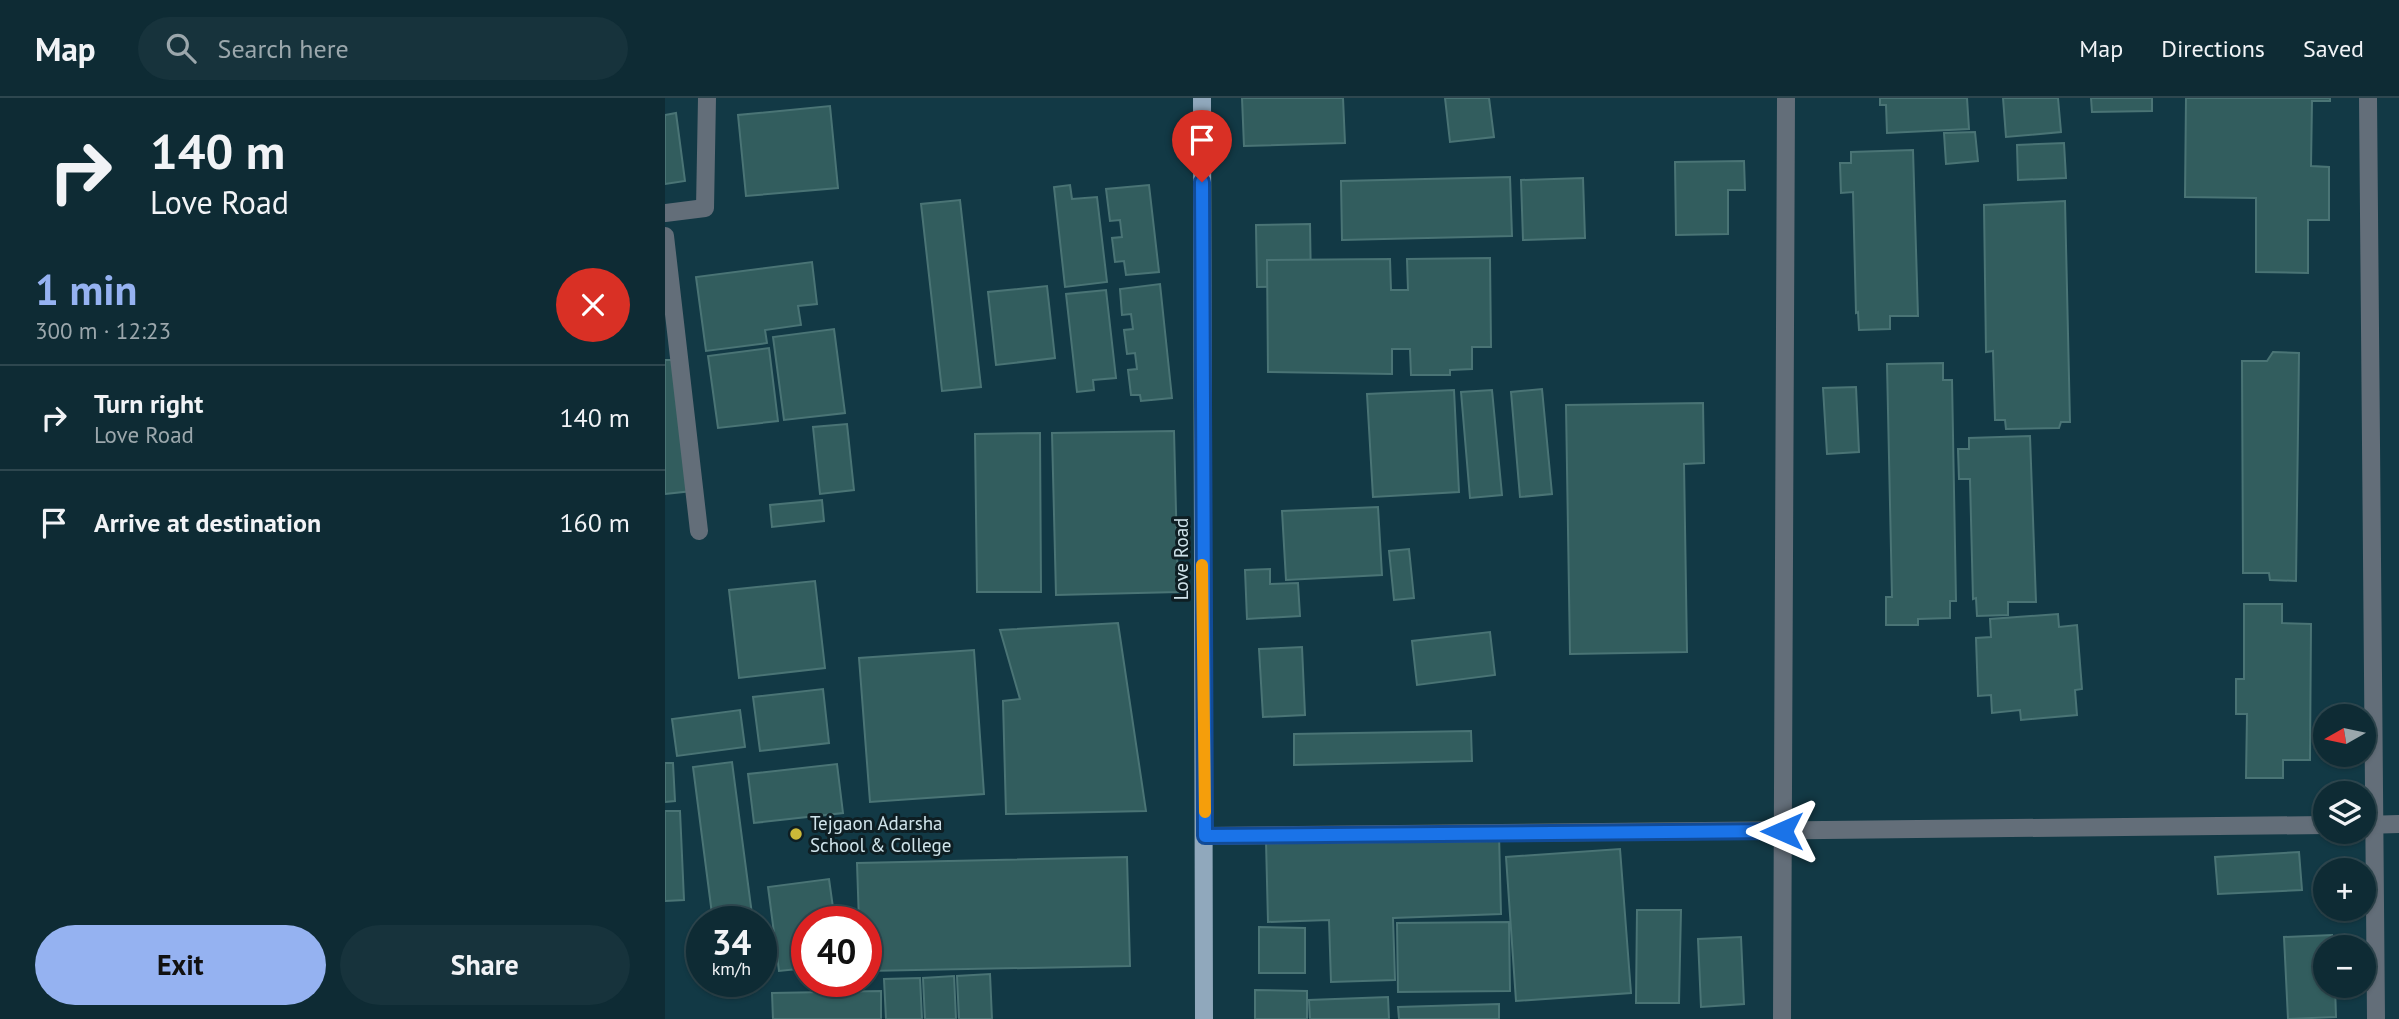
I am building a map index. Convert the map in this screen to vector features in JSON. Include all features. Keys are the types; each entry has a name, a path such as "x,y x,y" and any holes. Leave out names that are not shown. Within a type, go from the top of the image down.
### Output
{"main road":[{"name":"Love Road","path":"1202,98 1205,1019"}],"street":[{"path":"665,213 705,208 707,98"},
{"path":"1782,1019 1786,98"},
{"path":"2368,98 2369,781"},
{"path":"665,236 699,531"},
{"path":"2376,825 2399,824"},
{"path":"1205,836 2313,825"},
{"path":"2370,844 2376,1019"}],"building":[{"path":"1242,98 1343,98 1345,143 1244,146"},
{"path":"1445,98 1489,98 1494,137 1450,142"},
{"path":"1880,98 1967,98 1969,129 1887,133 1886,105 1880,105"},
{"path":"2003,98 2058,98 2061,132 2006,137"},
{"path":"2091,98 2152,98 2152,111 2092,112"},
{"path":"2186,98 2330,98 2330,101 2312,101 2311,166 2329,167 2329,220 2308,220 2308,273 2256,272 2256,198 2185,197"},
{"path":"830,106 838,188 746,196 738,115"},
{"path":"676,113 685,181 665,184 665,115"},
{"path":"1975,132 1978,161 1946,164 1944,133"},
{"path":"2064,143 2066,178 2018,180 2017,145"},
{"path":"1913,150 1918,316 1890,316 1890,329 1859,330 1858,312 1856,313 1853,192 1841,193 1840,163 1851,163 1851,152"},
{"path":"1744,161 1745,190 1728,190 1728,234 1676,235 1675,162"},
{"path":"1510,177 1512,236 1342,240 1341,181"},
{"path":"1583,178 1585,238 1523,240 1521,180"},
{"path":"1070,185 1072,199 1097,197 1107,282 1065,287 1054,187"},
{"path":"1149,185 1159,272 1126,275 1124,261 1115,262 1112,238 1122,237 1120,220 1110,221 1106,189"},
{"path":"960,200 981,387 942,391 921,204"},
{"path":"2065,201 2070,422 2061,422 2059,428 2006,429 2005,420 1995,420 1993,351 1986,352 1984,205"},
{"path":"1310,224 1311,286 1257,287 1256,225"},
{"path":"1490,258 1491,347 1472,347 1472,369 1450,370 1450,375 1411,375 1410,349 1392,349 1392,374 1268,372 1267,260 1390,259 1391,290 1408,290 1407,259"},
{"path":"812,262 817,304 798,306 801,325 765,330 767,343 706,351 696,277"},
{"path":"1160,284 1172,398 1141,401 1140,395 1131,395 1128,370 1137,369 1135,353 1127,354 1124,330 1133,329 1131,314 1122,315 1120,289"},
{"path":"1047,286 1055,358 996,365 988,292"},
{"path":"1106,290 1116,378 1093,380 1094,390 1077,392 1066,294"},
{"path":"834,329 845,413 784,420 773,337"},
{"path":"769,348 778,421 718,428 708,356"},
{"path":"2273,352 2299,353 2296,581 2270,580 2269,573 2243,573 2242,361 2267,361"},
{"path":"665,360 675,360 692,491 665,494"},
{"path":"1943,363 1943,380 1952,380 1956,601 1950,601 1950,618 1918,619 1918,625 1886,625 1886,597 1892,597 1887,364"},
{"path":"1856,387 1859,452 1827,454 1823,388"},
{"path":"1542,389 1552,494 1520,497 1511,392"},
{"path":"1454,390 1459,492 1373,497 1367,394"},
{"path":"1492,390 1502,495 1470,498 1461,392"},
{"path":"1703,403 1704,463 1684,464 1687,652 1570,654 1566,405"},
{"path":"847,424 854,490 820,494 813,427"},
{"path":"1174,431 1178,592 1056,595 1052,433"},
{"path":"1040,433 1041,592 977,592 975,434"},
{"path":"2030,436 2036,602 2008,602 2008,615 1977,616 1976,598 1973,599 1970,479 1959,479 1958,449 1969,449 1969,438"},
{"path":"822,500 824,521 772,527 770,505"},
{"path":"1378,507 1382,575 1286,580 1282,511"},
{"path":"1409,549 1414,598 1394,600 1389,551"},
{"path":"1270,569 1270,584 1298,583 1300,616 1247,619 1245,570"},
{"path":"815,581 825,668 739,678 729,590"},
{"path":"2244,604 2282,604 2282,623 2311,624 2310,760 2283,760 2283,778 2246,778 2247,714 2236,714 2236,679 2244,679"},
{"path":"2058,614 2059,627 2077,625 2082,689 2075,690 2077,715 2021,720 2020,710 1992,713 1991,695 1978,696 1976,638 1991,637 1990,619"},
{"path":"1118,623 1146,811 1006,814 1003,701 1020,699 1000,630"},
{"path":"1490,632 1495,675 1417,685 1412,641"},
{"path":"1302,647 1305,715 1263,717 1259,649"},
{"path":"974,650 984,794 870,802 859,658"},
{"path":"823,689 829,743 760,751 753,697"},
{"path":"740,710 745,747 677,756 672,719"},
{"path":"1471,731 1472,761 1294,765 1294,734"},
{"path":"732,762 751,906 711,906 693,767"},
{"path":"665,763 673,763 675,801 665,802"},
{"path":"837,764 843,813 754,823 748,774"},
{"path":"665,811 680,811 684,900 665,901"},
{"path":"1499,834 1501,914 1393,918 1395,980 1331,982 1329,920 1268,922 1266,841"},
{"path":"1620,849 1631,993 1516,1001 1506,857"},
{"path":"2299,852 2302,890 2218,894 2215,857"},
{"path":"1127,857 1130,966 882,971 882,906 858,906 857,863"},
{"path":"829,879 833,906 791,906 791,970 779,971 777,906 770,906 768,887"},
{"path":"1637,910 1681,910 1679,1003 1636,1003"},
{"path":"1509,922 1510,991 1398,992 1397,923"},
{"path":"1259,927 1305,928 1305,973 1259,973"},
{"path":"2313,936 2313,998 2335,998 2336,1017 2288,1019 2284,937"},
{"path":"1741,937 1744,1004 1701,1007 1698,939"},
{"path":"990,974 992,1019 959,1019 957,976"},
{"path":"954,976 956,1019 925,1019 923,978"},
{"path":"920,978 922,1019 886,1019 884,979"},
{"path":"1255,990 1307,991 1307,1019 1255,1019"},
{"path":"777,993 791,993 791,997 881,997 881,1019 773,1019 772,997 777,997"},
{"path":"1388,997 1389,1019 1310,1019 1309,1000"},
{"path":"1499,1004 1499,1019 1399,1019 1398,1007"}],"slow traffic":[{"path":"1202,565 1205,812"}],"place":[{"name":"Tejgaon Adarsha School & College","path":"796,834"}],"route":[{"path":"1202,182 1205,836 1782,831"}]}
